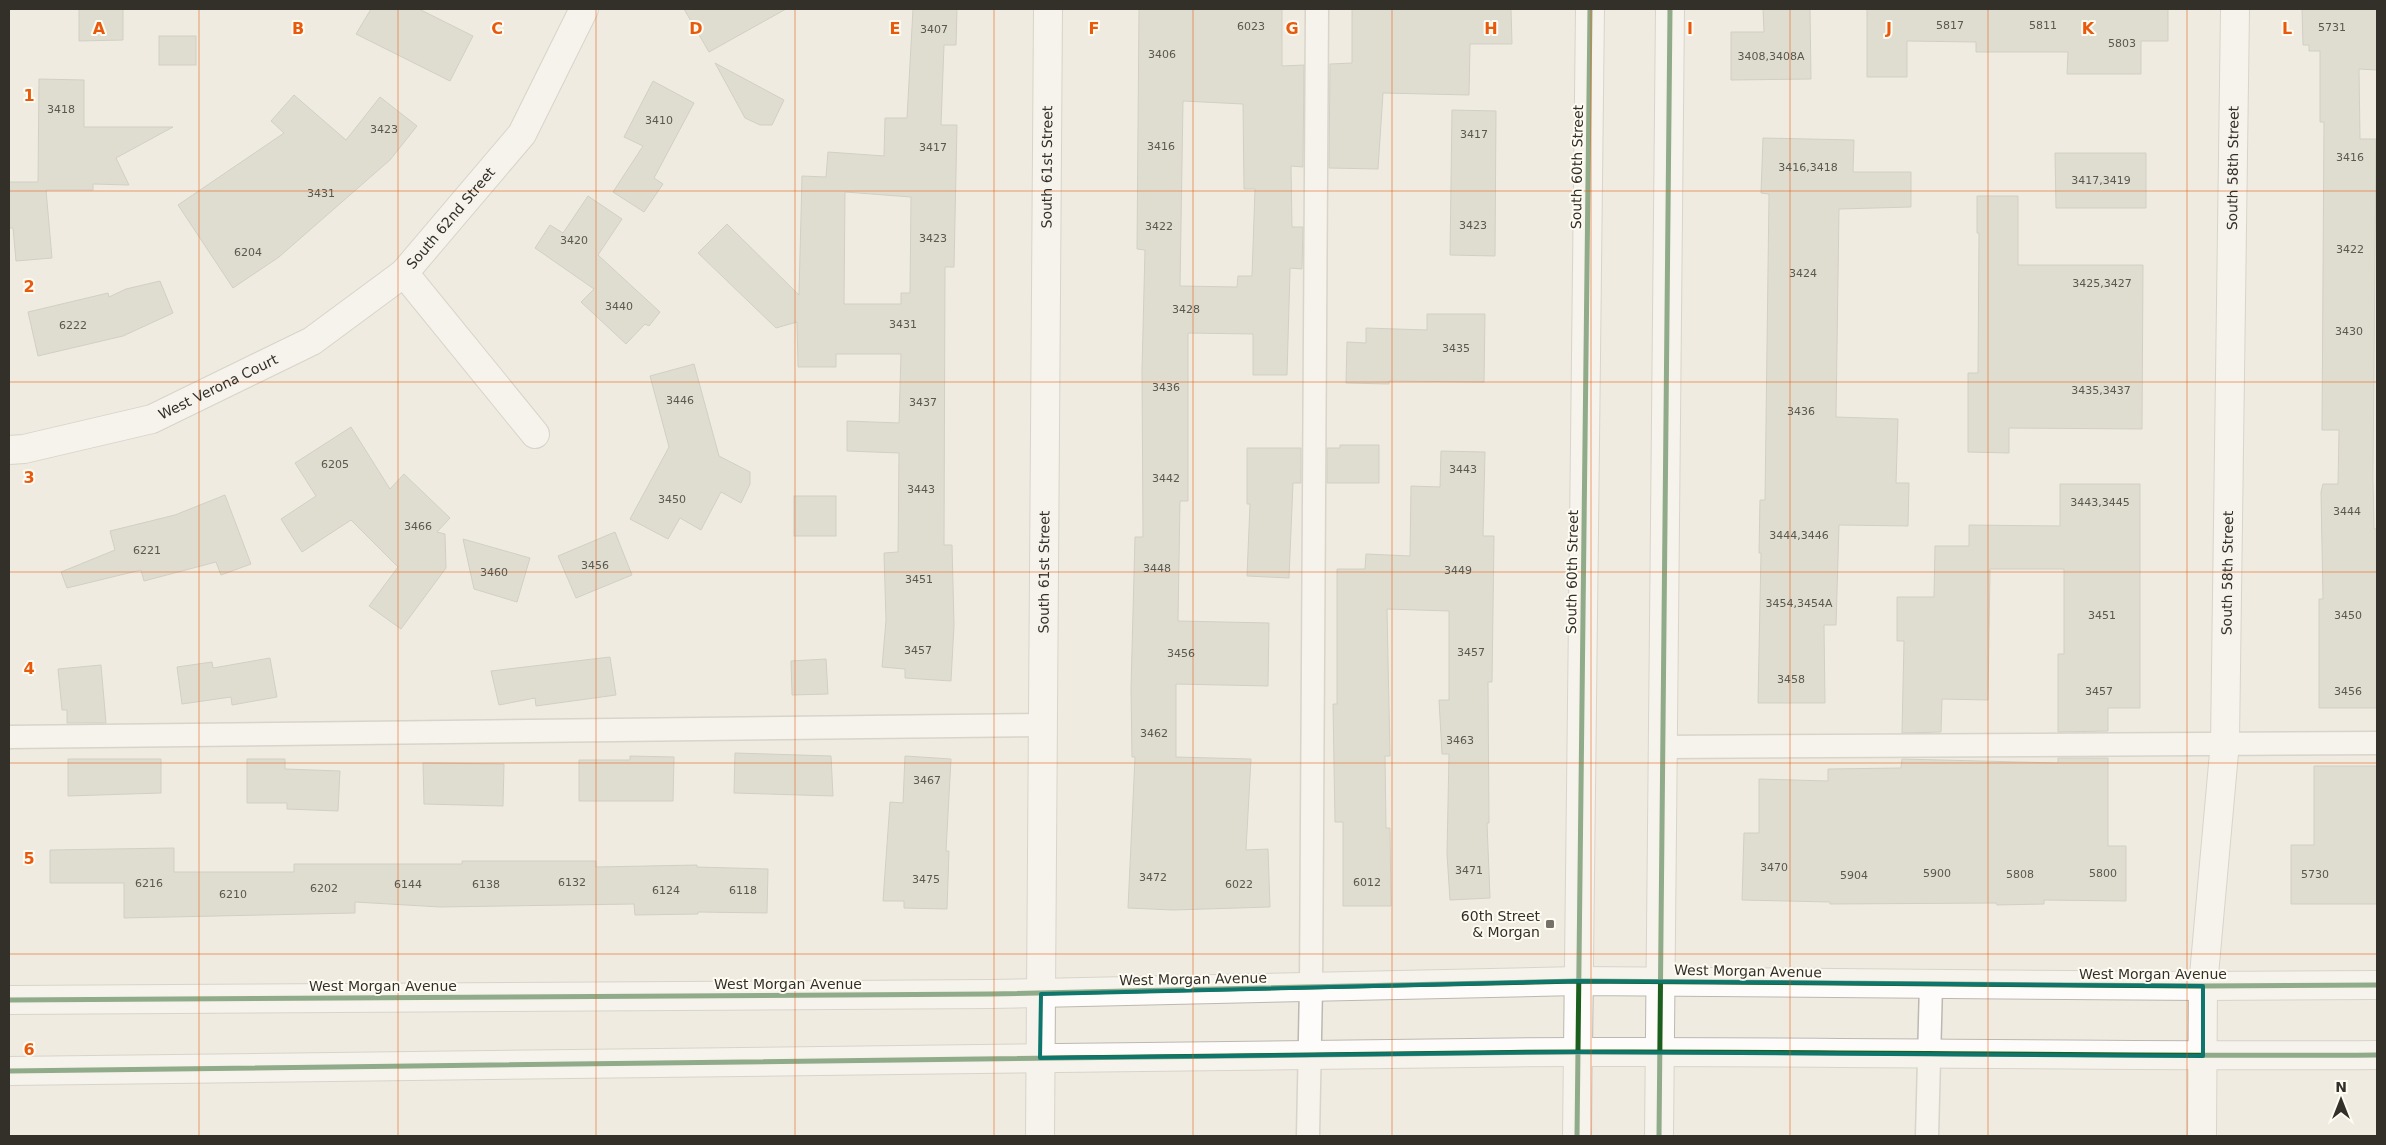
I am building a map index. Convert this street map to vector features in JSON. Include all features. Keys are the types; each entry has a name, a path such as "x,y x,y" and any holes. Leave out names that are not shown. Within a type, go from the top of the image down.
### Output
{"street":[{"name":"South 62nd Street","path":"535,434 404,273 522,134 584,9"},
{"name":"South 61st Street","path":"1040,1136 1048,9"},
{"name":"South 60th Street","path":"1577,1136 1590,9"},
{"path":"1659,1136 1670,9"},
{"name":"South 58th Street","path":"2202,1136 2203,986 2225,742 2234,9"},
{"name":"West Verona Court","path":"9,450 24,449 152,419 312,341 404,273"},
{"name":"West Morgan Avenue","path":"9,1000 1041,994 1578,981 2203,986 2377,984"},
{"path":"9,1071 1578,1052 2203,1056 2377,1055"}],"lane":[{"path":"1308,1136 1308,1054 1311,988 1317,9"},
{"path":"9,737 1042,725"},
{"path":"1663,747 2225,742 2377,743"},
{"path":"1927,1136 1931,984"}],"highlighted area":[{"path":"1578,981 2203,986 2203,1056 1578,1052 1040,1058 1041,994"}],"building":[{"path":"79,9 123,9 123,40 79,41"},
{"path":"371,9 419,9 473,36 450,81 356,34"},
{"path":"684,9 786,9 709,52"},
{"path":"913,9 957,9 956,45 944,45 941,125 957,125 954,267 945,267 944,545 952,545 954,625 951,681 905,678 905,669 882,667 886,620 884,553 898,552 899,453 847,451 847,421 899,423 901,354 836,354 836,367 798,367 797,322 776,328 698,253 727,224 799,295 802,176 826,177 828,152 884,156 885,118 907,118","holes":["845,192 911,197 910,293 901,293 901,304 844,304"]},
{"path":"1139,9 1282,9 1282,66 1304,65 1303,167 1291,166 1292,227 1303,227 1302,269 1290,268 1287,375 1253,375 1253,334 1188,333 1188,501 1180,501 1178,621 1269,623 1268,686 1176,684 1176,757 1251,759 1246,850 1268,849 1270,907 1173,910 1128,908 1135,757 1132,757 1131,688 1135,537 1143,537 1142,370 1145,250 1137,249","holes":["1183,101 1243,104 1244,189 1255,189 1252,276 1238,276 1237,287 1180,286"]},
{"path":"1352,9 1511,9 1512,44 1470,44 1469,95 1383,93 1378,169 1329,168 1330,64 1352,63"},
{"path":"1763,9 1810,9 1811,79 1731,80 1731,32 1764,32"},
{"path":"1867,9 2168,9 2168,41 2141,41 2141,74 2067,74 2068,52 1976,52 1976,42 1907,41 1907,77 1867,77"},
{"path":"2302,9 2377,9 2377,70 2359,69 2360,139 2376,139 2373,478 2374,529 2377,529 2377,708 2319,708 2319,599 2323,599 2321,492 2323,484 2338,484 2339,430 2322,430 2324,122 2320,122 2320,51 2309,51 2309,45 2303,45"},
{"path":"159,36 196,36 196,65 159,65"},
{"path":"715,63 784,100 772,125 760,125 745,118"},
{"path":"39,79 84,80 84,127 173,127 116,158 129,185 93,184 93,190 46,190 52,258 16,261 13,228 9,228 9,182 38,182"},
{"path":"653,81 694,103 654,178 663,184 644,212 613,192 643,146 624,137"},
{"path":"294,95 346,140 380,97 417,126 390,160 279,257 233,288 178,205 284,133 271,121"},
{"path":"1452,110 1496,111 1495,256 1450,255"},
{"path":"1763,138 1854,140 1853,172 1911,172 1911,207 1839,209 1836,417 1898,419 1896,483 1909,483 1908,526 1839,525 1836,625 1824,625 1825,703 1758,703 1761,553 1759,553 1760,500 1765,500 1769,194 1761,193"},
{"path":"2055,153 2146,153 2146,208 2056,208"},
{"path":"588,196 622,219 598,255 660,312 649,326 645,324 626,344 581,302 594,289 535,248 550,225 563,233"},
{"path":"1977,196 2018,196 2018,265 2143,265 2142,429 2009,428 2009,453 1968,452 1968,373 1978,373 1979,233 1977,233"},
{"path":"160,281 173,313 123,336 38,356 28,312 108,293 109,297 126,289"},
{"path":"1427,314 1485,314 1484,382 1389,381 1389,384 1346,383 1347,342 1366,343 1366,328 1427,330"},
{"path":"694,364 719,456 750,472 750,484 741,503 721,492 701,530 680,518 668,539 630,519 669,447 650,376"},
{"path":"351,427 390,489 404,474 450,518 437,532 445,534 446,568 401,629 369,606 398,567 351,520 302,552 281,519 316,496 295,463"},
{"path":"1340,445 1379,445 1379,483 1327,483 1327,448 1340,448"},
{"path":"1247,448 1301,448 1301,483 1293,483 1289,578 1247,576 1250,504 1247,504"},
{"path":"1441,451 1485,452 1483,536 1494,536 1492,682 1488,682 1489,823 1487,823 1490,898 1450,900 1447,854 1449,754 1442,754 1439,700 1449,700 1449,611 1387,609 1390,756 1385,756 1386,828 1390,828 1391,906 1343,906 1343,822 1335,822 1333,704 1337,704 1337,569 1365,569 1366,554 1410,556 1411,486 1440,487"},
{"path":"2060,484 2140,484 2140,708 2108,708 2108,731 2058,732 2058,654 2064,654 2064,569 1990,569 1988,700 1942,699 1941,732 1902,733 1904,641 1897,641 1897,597 1934,597 1935,546 1969,546 1969,525 2060,526"},
{"path":"225,495 251,564 221,575 216,562 144,581 141,570 67,588 61,572 115,550 110,531 175,515"},
{"path":"794,496 836,496 836,536 794,536"},
{"path":"615,532 632,575 576,598 558,556"},
{"path":"463,539 530,558 517,602 474,589"},
{"path":"610,657 616,695 536,706 535,698 499,705 491,671"},
{"path":"270,658 277,697 232,705 231,697 182,704 177,667 212,662 213,668"},
{"path":"826,659 828,694 792,695 791,661"},
{"path":"101,665 106,723 67,723 67,710 62,710 58,669"},
{"path":"735,753 831,756 833,796 734,793"},
{"path":"630,756 674,757 673,801 579,801 579,760 630,760"},
{"path":"905,756 951,759 946,851 949,851 947,909 904,908 904,901 883,901 890,802 903,803"},
{"path":"2058,758 2108,758 2108,846 2126,846 2126,901 2044,900 2044,904 1997,905 1996,903 1830,904 1830,902 1742,900 1744,833 1759,833 1759,779 1828,781 1828,769 1901,768 1902,759 2058,763"},
{"path":"68,759 161,759 161,793 68,796"},
{"path":"247,759 285,759 285,769 340,771 338,811 287,809 287,803 247,803"},
{"path":"423,763 504,764 503,806 424,804"},
{"path":"2314,766 2377,766 2377,904 2291,904 2291,845 2314,845"},
{"path":"174,848 174,872 294,872 294,864 462,864 462,861 596,861 596,867 697,865 697,867 768,869 767,913 698,912 698,914 635,915 634,904 440,907 355,902 355,913 124,918 124,883 50,883 50,850"}],"cycle path":[{"path":"1577,1136 1590,9"},
{"path":"1659,1136 1670,9"},
{"path":"9,1000 990,994 1578,981 2203,986 2377,985"},
{"path":"9,1071 1384,1053 1779,1052 2377,1055"}],"place":[{"name":"60th Street & Morgan","path":"1550,924"}]}
